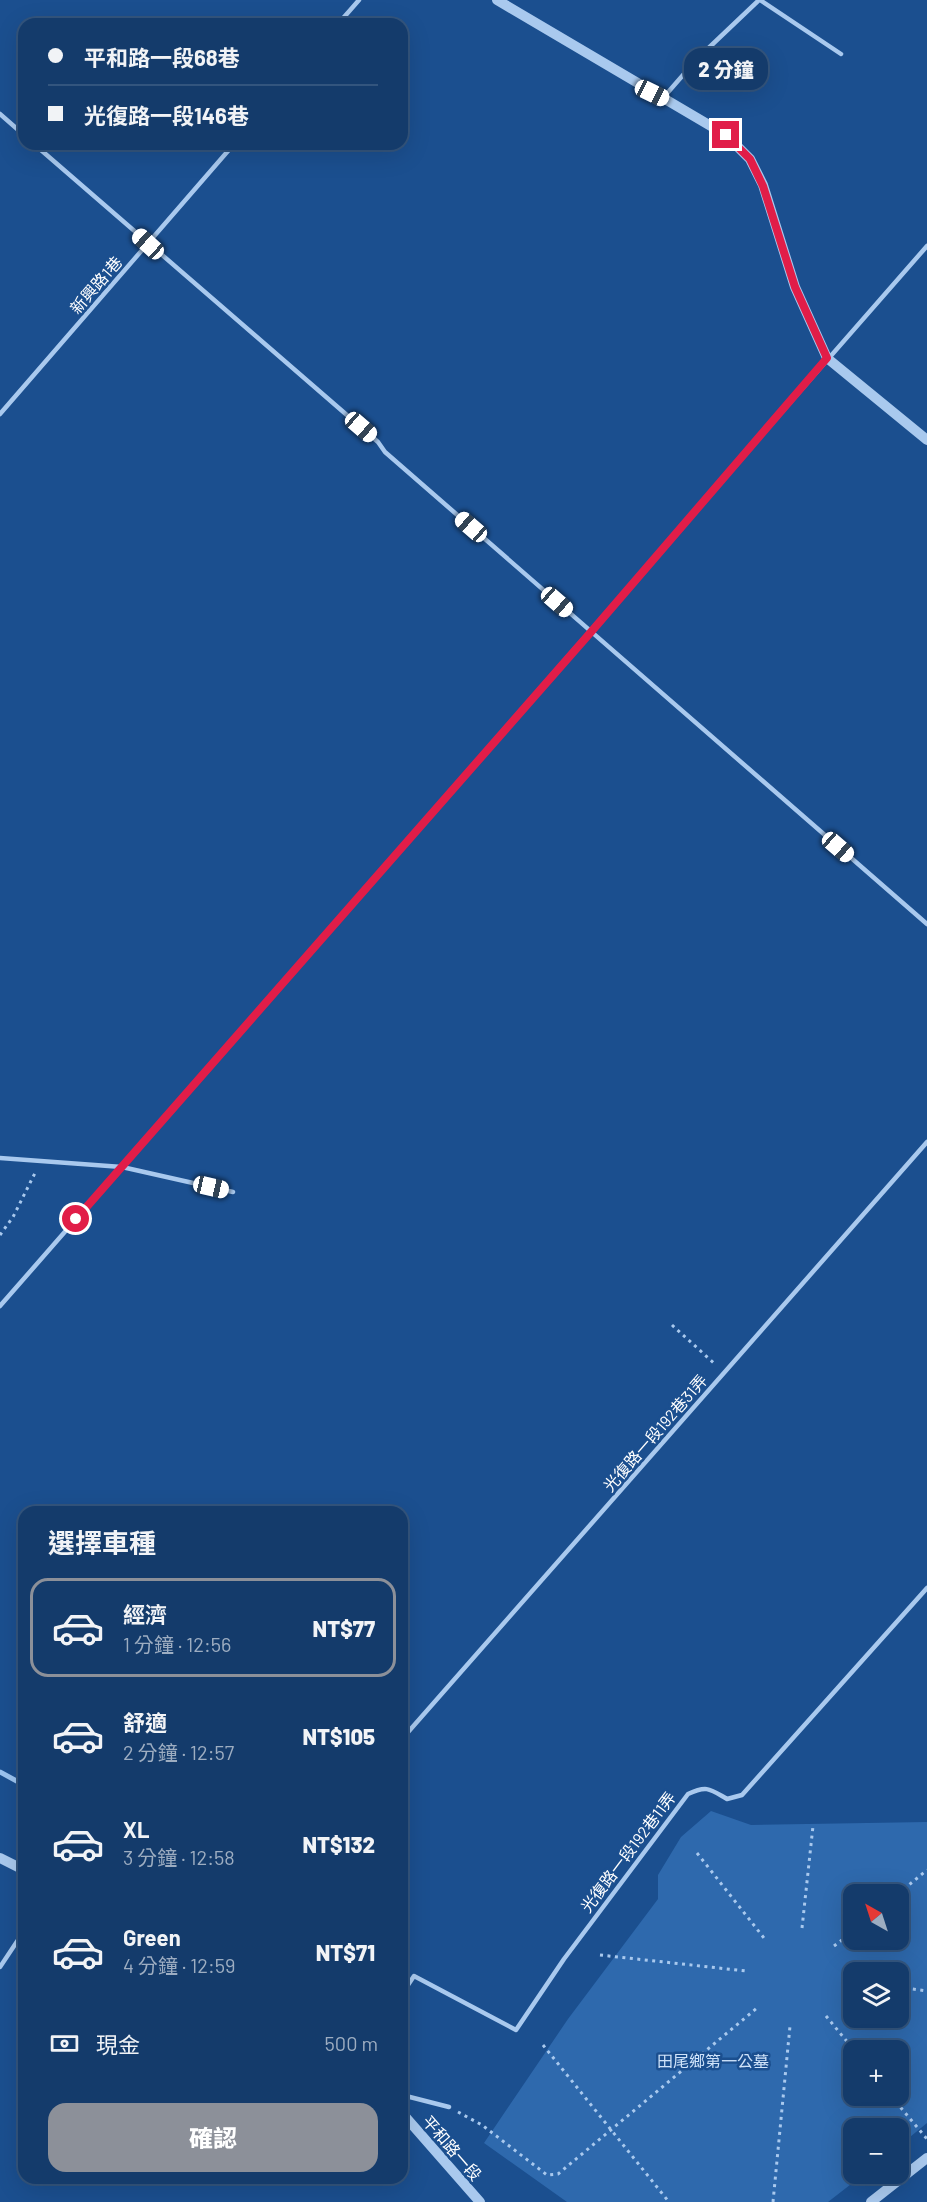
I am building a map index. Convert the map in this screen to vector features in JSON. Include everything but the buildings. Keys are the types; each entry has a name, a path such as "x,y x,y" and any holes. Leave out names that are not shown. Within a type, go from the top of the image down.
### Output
{"street":[{"path":"497,0 726,135 750,159 763,186 795,287 827,358 891,413 927,440"},
{"path":"0,1858 18,1867"},
{"name":"平和路一段","path":"408,2120 480,2202"},
{"path":"871,2202 927,2158"}],"lane":[{"path":"343,18 359,0"},
{"path":"663,98 697,59 760,0 841,54"},
{"path":"0,114 18,130"},
{"path":"41,150 378,442 385,452 927,924"},
{"name":"新興路1巷","path":"0,414 229,150"},
{"path":"0,1306 927,246"},
{"name":"光復路一段192巷31弄","path":"408,1732 927,1142"},
{"path":"0,1158 122,1167 233,1192"},
{"name":"光復路一段192巷11弄","path":"408,1985 414,1976 516,2030 564,1959 688,1794 697,1789 708,1788 727,1799 742,1796 927,1588"},
{"path":"0,1967 18,1940"},
{"path":"408,2097 449,2107"}],"path":[{"path":"0,1235 13,1216 41,1162"},
{"path":"672,1324 724,1372"},
{"path":"802,1928 813,1826"},
{"path":"697,1853 764,1938"},
{"path":"909,1885 927,1870"},
{"path":"834,1946 843,1939"},
{"path":"600,1955 746,1971"},
{"path":"909,1989 927,1991"},
{"path":"449,2107 482,2125 547,2175 558,2174 757,2008"},
{"path":"826,2016 846,2040"},
{"path":"773,2202 790,2026"},
{"path":"543,2045 669,2202"},
{"path":"899,2106 927,2139"}],"green space":[{"name":"田尾鄉第一公墓","path":"711,1811 751,1825 927,1822 927,2123 909,2138 909,2118 843,2118 843,2184 851,2184 828,2202 567,2202 484,2143 568,2019 658,1899 658,1875 681,1837"}],"waterway":[{"path":"0,1772 18,1782"}],"route":[{"path":"76,1219 591,632 827,358 795,287 763,186 750,159 726,135"}]}
